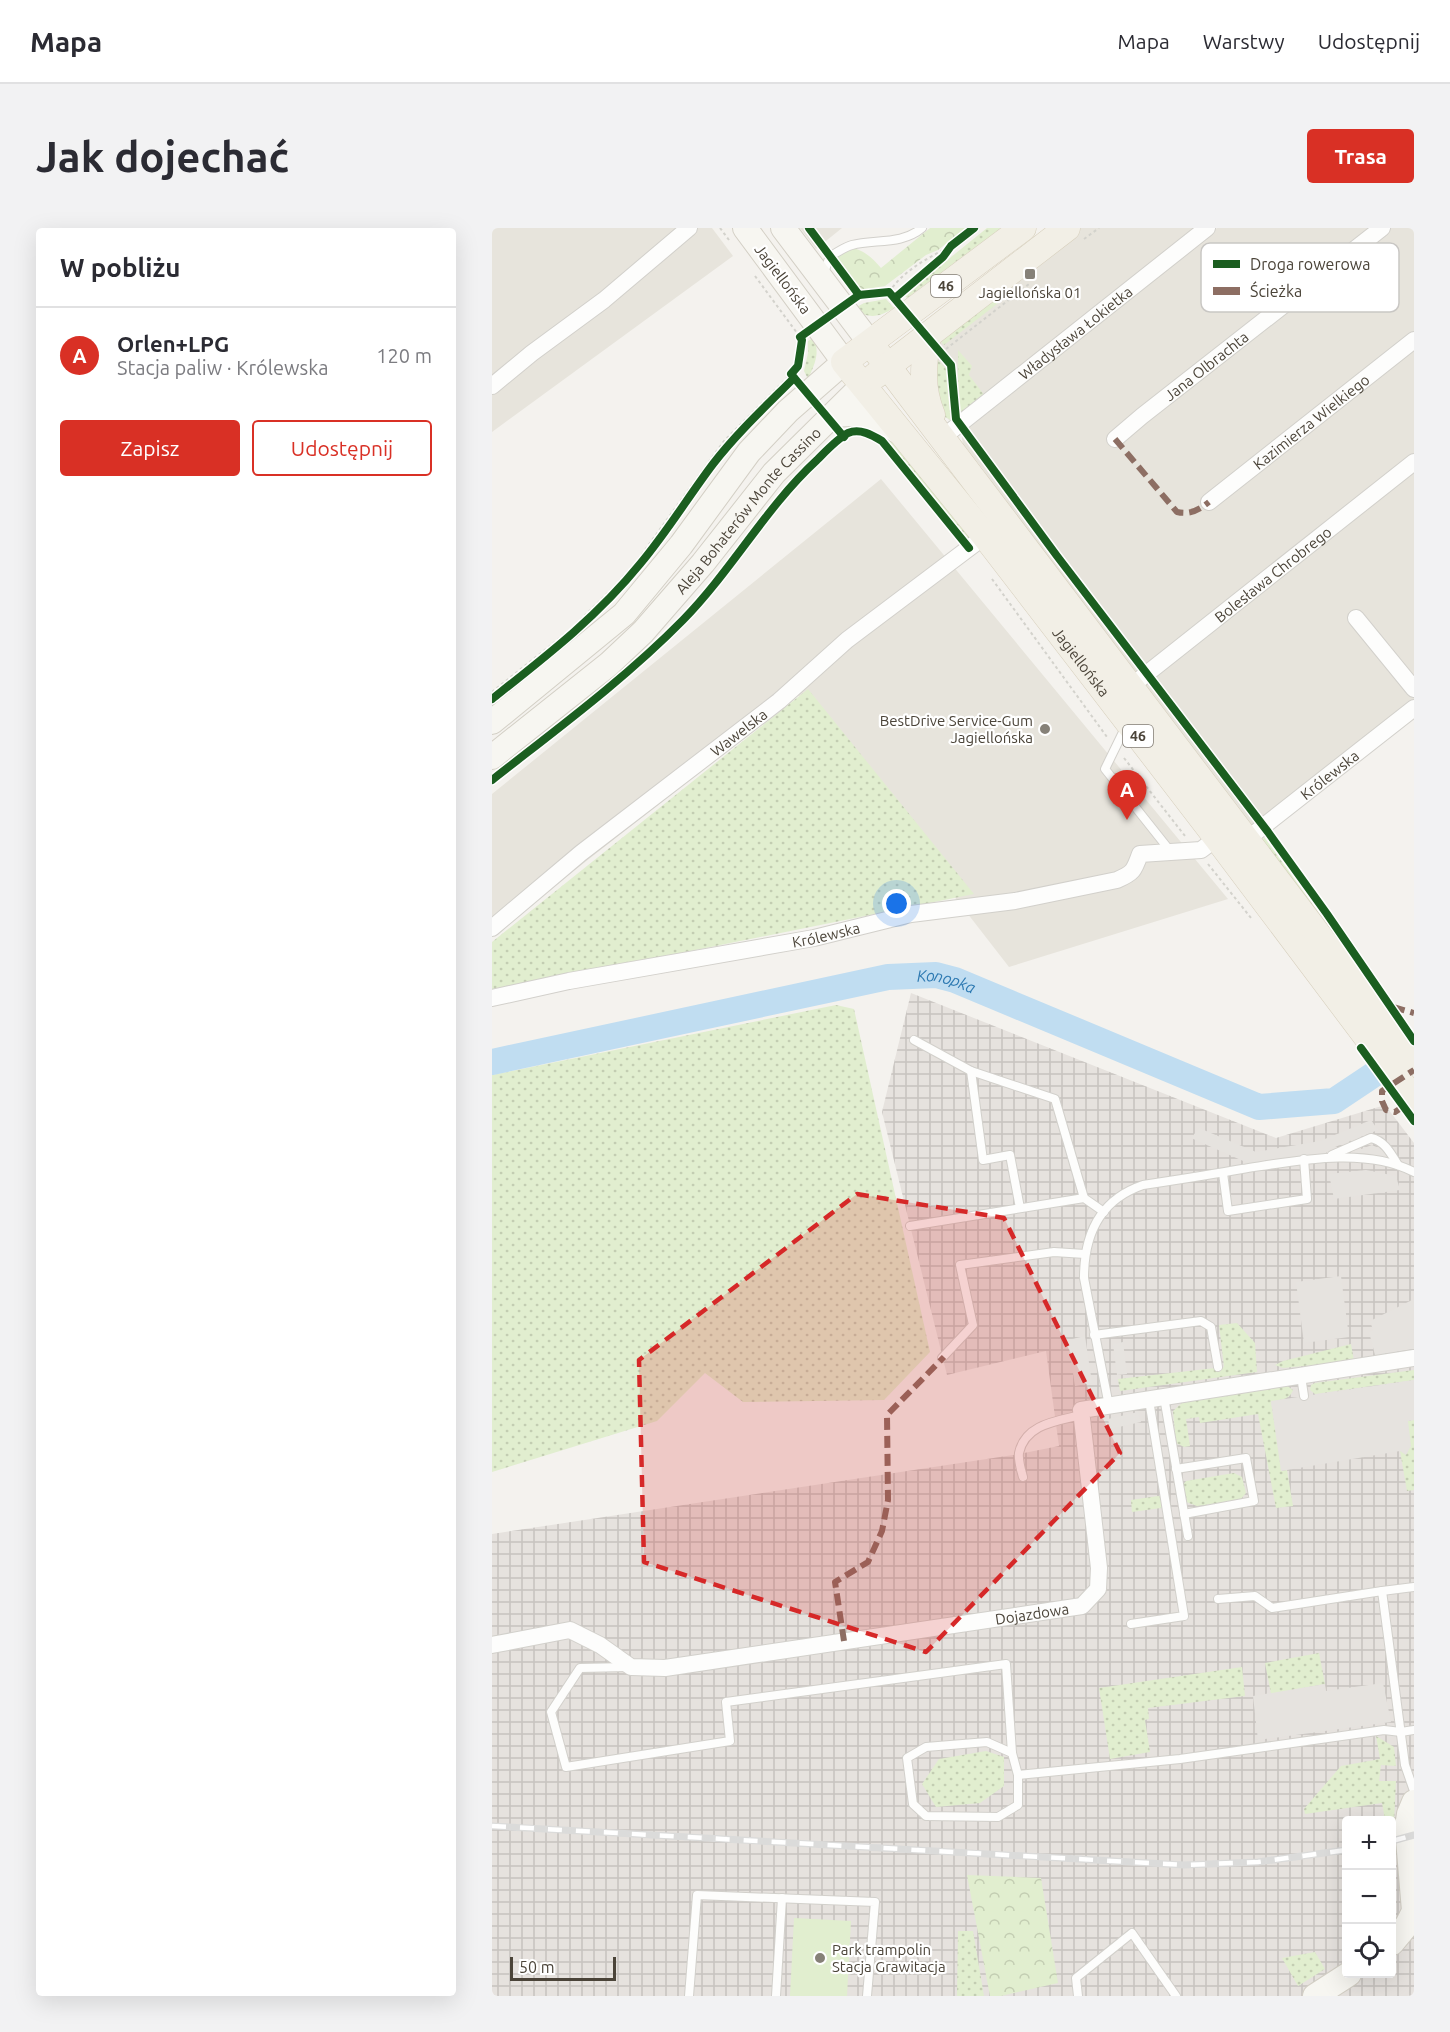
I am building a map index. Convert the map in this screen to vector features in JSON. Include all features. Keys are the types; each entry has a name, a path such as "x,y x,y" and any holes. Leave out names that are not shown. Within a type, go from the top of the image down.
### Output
{"main road":[{"name":"Jagiellońska","path":"783,228 1246,840 1380,1035 1411,1096"},
{"name":"Aleja Bohaterów Monte Cassino","path":"492,722 624,614 681,545 749,452 788,411 798,381 844,362 1023,228"},
{"name":"Aleja Bohaterów Monte Cassino","path":"492,757 609,664 643,632 703,563 774,472 863,385 1067,228"},
{"name":"Jagiellońska","path":"739,237 808,331 844,362 985,536 1127,723 1207,844 1380,1035 1414,1061"},
{"path":"798,381 823,360 823,342 808,331"},
{"path":"928,336 923,387 942,438"},
{"path":"831,417 843,413 864,414 878,419 901,434"},
{"path":"1396,1938 1407,1925 1414,1911 1407,1821 1414,1802"},
{"path":"1315,1996 1343,1978"}],"street":[{"path":"492,386 532,352 604,300 689,228"},
{"name":"Władysława Łokietka","path":"942,438 1207,228"},
{"name":"Jana Olbrachta","path":"1363,243 1382,228"},
{"name":"Jana Olbrachta","path":"1115,439 1275,312"},
{"name":"Kazimierza Wielkiego","path":"1209,502 1414,340"},
{"name":"Bolesława Chrobrego","path":"1130,687 1414,462"},
{"name":"Wawelska","path":"492,928 581,853 779,701 847,640 985,536"},
{"path":"1356,618 1414,689"},
{"name":"Królewska","path":"1246,840 1414,708"},
{"name":"Królewska","path":"492,998 569,981 814,938 911,914 1015,901 1117,880 1135,870 1140,854 1171,852 1207,844"},
{"path":"1081,1415 1080,1410 1414,1358"},
{"name":"Dojazdowa","path":"631,1667 665,1668 1082,1606 1098,1589 1099,1568 1081,1415"},
{"path":"492,1645 570,1630 600,1644 631,1667"}],"lane":[{"path":"821,278 830,256 852,245 883,242 915,233 922,228"},
{"path":"1127,723 1105,769 1171,852"},
{"path":"914,1040 971,1071 1055,1099 1084,1198 1104,1212"},
{"path":"971,1071 983,1160 1010,1155 1020,1208"},
{"path":"1329,1157 1371,1138 1380,1141 1398,1165"},
{"path":"1108,1406 1084,1278 1085,1254 1091,1231 1118,1197 1137,1187 1329,1157 1383,1162 1414,1172"},
{"path":"1223,1173 1228,1211 1307,1199 1304,1160"},
{"path":"910,1226 1084,1198"},
{"path":"942,1359 973,1325 960,1265 1054,1252 1085,1254"},
{"path":"1094,1335 1201,1321 1211,1327 1218,1368"},
{"path":"1301,1376 1304,1396"},
{"path":"1157,1398 1176,1469 1188,1536"},
{"path":"1131,1624 1184,1616 1157,1398"},
{"path":"1023,1477 1019,1454 1027,1435 1043,1425 1081,1415"},
{"path":"1176,1469 1246,1458 1254,1501 1184,1514"},
{"path":"1218,1599 1255,1596 1272,1608 1414,1587"},
{"path":"1382,1591 1405,1765 1414,1791"},
{"path":"631,1667 580,1668 551,1712 566,1767 730,1741 726,1702 733,1700 1006,1664 1012,1753 1018,1775 1018,1805 998,1817 926,1816 913,1804 907,1758 926,1747 987,1742 1012,1753"},
{"path":"1018,1775 1180,1760 1384,1730 1401,1732 1414,1730"},
{"path":"689,1996 697,1895 875,1902 867,1996"},
{"path":"776,1996 782,1898"},
{"path":"1079,1994 1076,1978 1132,1933 1176,1996"}],"path":[{"path":"720,228 739,237"},
{"path":"935,264 944,257 951,246"},
{"path":"889,292 896,282 924,259 951,246"},
{"path":"753,273 808,331"},
{"path":"492,692 570,630 613,588 637,561 724,441 798,381"},
{"path":"492,699 596,613 640,564 739,432 798,381"},
{"path":"990,577 1115,747 1207,844 1252,920"}],"highlighted area":[{"path":"857,1194 1004,1218 1120,1453 926,1652 644,1562 639,1360"}],"shaded area":[{"path":"492,228 712,228 733,256 492,432"},
{"path":"800,228 842,228 816,249"},
{"path":"1076,228 1196,228 949,420 935,404 937,342 1040,265"},
{"path":"1217,228 1414,228 1414,700 1263,819 1250,825 1042,560 982,468 963,444 963,432 970,424"},
{"path":"881,479 1228,899 1009,967 798,695 492,935 492,794"},
{"path":"911,993 1276,1138 1385,1105 1414,1143 1414,1996 492,1996 492,1534 1059,1446 1046,1351 947,1375 882,1112"},
{"path":"1371,1120 1378,1130 1330,1149 1325,1154 1271,1162 1267,1160 1250,1164 1191,1138 1199,1128 1256,1152 1320,1141"},
{"path":"1372,1145 1383,1150 1391,1162 1339,1157"},
{"path":"1366,1170 1396,1176 1400,1190 1334,1199 1329,1174"},
{"path":"1341,1276 1349,1337 1304,1343 1296,1282"},
{"path":"1414,1299 1414,1349 1375,1355 1369,1332 1373,1330 1370,1321"},
{"path":"1085,1336 1092,1383 1075,1386 1068,1340"},
{"path":"1123,1342 1127,1374 1117,1375 1113,1344"},
{"path":"1414,1380 1414,1420 1408,1421 1411,1446 1406,1455 1400,1451 1281,1471 1271,1401"},
{"path":"1138,1412 1141,1422 1110,1429 1108,1419"},
{"path":"1383,1683 1391,1722 1258,1740 1253,1696 1325,1684 1326,1691"}],"green space":[{"path":"930,228 966,228 885,286 859,290 836,259 841,252 853,248 865,253 881,268"},
{"path":"987,228 1001,228 907,298 904,295"},
{"path":"1003,294 1006,297 944,345 939,339"},
{"path":"886,299 894,308 879,315 865,315 855,308 864,303"},
{"path":"813,338 817,354 808,379 804,371 808,341"},
{"path":"958,350 972,366 969,375 985,396 962,414 958,408"},
{"path":"931,353 946,369 951,420 943,416"},
{"path":"846,424 878,424 971,536 964,539 883,437 859,428 850,429"},
{"path":"808,689 974,894 492,991 492,942"},
{"path":"1264,837 1385,1005 1261,845"},
{"path":"836,1005 854,1009 930,1352 884,1400 743,1402 705,1373 657,1421 492,1472 492,1075"},
{"path":"1237,1323 1255,1343 1257,1372 1120,1391 1118,1379 1224,1367 1219,1325"},
{"path":"1351,1344 1354,1361 1283,1368 1275,1365 1283,1361"},
{"path":"1414,1370 1414,1380 1315,1394 1310,1390 1311,1385 1315,1383"},
{"path":"1286,1385 1293,1390 1289,1396 1271,1402 1282,1471 1287,1470 1293,1506 1276,1508 1258,1414 1200,1423 1199,1417 1186,1419 1190,1446 1184,1447 1176,1443 1173,1411 1184,1401"},
{"path":"1414,1420 1414,1490 1407,1491 1400,1451 1408,1421"},
{"path":"1234,1473 1242,1477 1246,1493 1240,1500 1197,1506 1186,1502 1181,1487 1186,1481"},
{"path":"1164,1497 1165,1503 1161,1508 1132,1512 1131,1500"},
{"path":"1319,1653 1325,1684 1271,1694 1265,1663"},
{"path":"1242,1667 1245,1696 1148,1708 1149,1719 1145,1720 1150,1752 1110,1759 1099,1688"},
{"path":"1376,1736 1394,1747 1396,1766 1381,1765 1379,1781 1396,1781 1394,1816 1384,1816 1382,1803 1305,1814 1304,1809 1341,1766 1380,1759"},
{"path":"986,1751 1004,1757 1004,1786 980,1803 936,1807 922,1784 939,1759"},
{"path":"967,1875 1041,1878 1058,1983 1001,1996 990,1996"},
{"name":"Park trampolin Stacja Grawitacja","path":"794,1918 851,1921 847,1996 790,1996"},
{"path":"958,1931 973,1931 984,1996 957,1996"},
{"path":"1315,1952 1325,1969 1298,1986 1282,1958"}],"waterway":[{"name":"Konopka","path":"492,1062 888,977 936,975 955,980 1259,1107 1334,1101 1376,1073"}],"railway":[{"path":"492,1826 1184,1865 1258,1862 1342,1851"},
{"path":"1396,1840 1414,1835"}],"marked path":[{"path":"1115,439 1177,512 1194,511 1209,502"},
{"path":"1393,1007 1414,1013"},
{"path":"1404,1106 1395,1112 1386,1110 1382,1101 1382,1091 1414,1070"},
{"path":"844,1641 835,1582 868,1562 882,1531 888,1500 887,1415 944,1357"}],"cycle path":[{"path":"809,228 859,295"},
{"path":"895,298 974,228"},
{"path":"844,437 791,374 798,366 802,340 800,337 859,295 889,292 951,365 956,419 1057,556 1268,832 1414,1041"},
{"path":"492,699 570,636 606,602 659,540 722,453 794,378"},
{"path":"492,780 590,703 661,642 701,601 781,498 832,445 848,433 861,432 882,441 969,548"},
{"path":"1361,1048 1414,1121"}],"place":[{"name":"Jagiellońska 01","path":"1030,274"},
{"name":"BestDrive Service-Gum Jagiellońska","path":"1045,729"},
{"name":"Orlen+LPG","path":"1127,820"},
{"name":"Park trampolin Stacja Grawitacja","path":"820,1958"}]}
